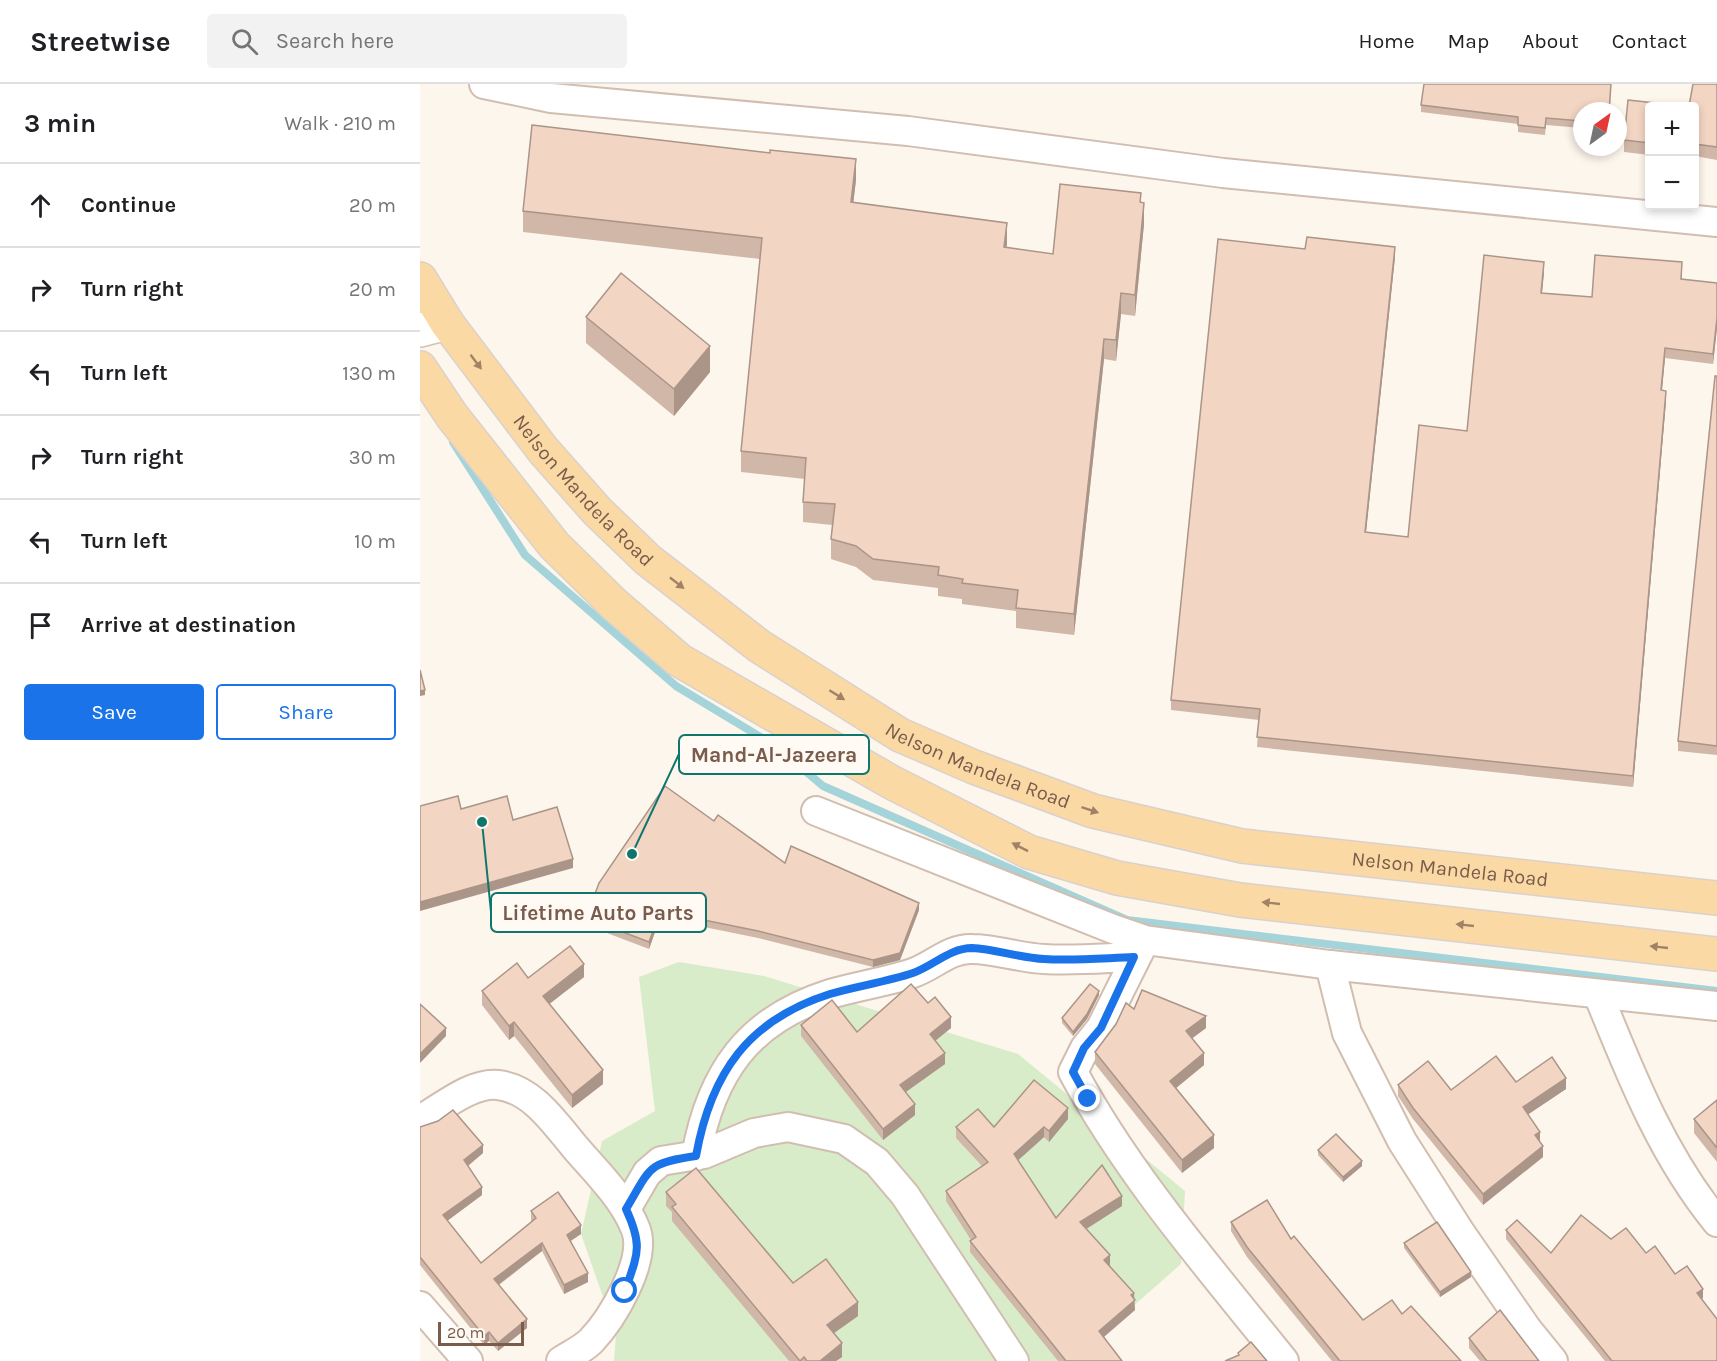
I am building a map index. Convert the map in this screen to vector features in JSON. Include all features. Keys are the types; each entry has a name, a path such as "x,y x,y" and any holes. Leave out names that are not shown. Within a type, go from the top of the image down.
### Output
{"main road":[{"name":"Nelson Mandela Road","path":"420,279 433,327 597,511 648,560 759,646 900,735 974,767 1093,811 1242,846 1717,898"},
{"path":"420,368 458,425 554,545 614,604 679,660 891,782 1029,852 1117,878 1240,900 1717,954"}],"street":[{"path":"484,84 551,98 908,131 1223,173 1717,222"},
{"path":"816,811 1102,925 1140,949"},
{"path":"696,1156 701,1130 729,1064 752,1036 787,1013 828,995 914,972 958,950 972,948 1044,959 1140,949 1330,965 1717,1006"},
{"path":"1140,949 1101,1028 1084,1048 1073,1072 1088,1099 1175,1225 1284,1361"},
{"path":"1330,965 1347,1033 1402,1141 1460,1232 1527,1329 1553,1361"},
{"path":"1598,994 1629,1072 1660,1134 1689,1187 1717,1222"},
{"path":"420,1120 472,1091 488,1085 498,1085 522,1092 547,1112 626,1209 637,1233 638,1254 625,1291 591,1342 561,1361"},
{"path":"626,1209 647,1173 661,1161 696,1156 754,1133 788,1127 844,1138 877,1162 904,1195 1014,1361"},
{"path":"420,1306 468,1361"}],"green space":[{"path":"679,962 764,976 1018,1054 1185,1191 1181,1264 1071,1361 614,1361 616,1334 581,1234 602,1141 655,1111 639,977"}],"building":[{"path":"1424,84 1611,84 1610,102 1573,102 1573,120 1546,118 1545,128 1518,125 1518,117 1421,105"},
{"path":"1693,84 1717,84 1717,147 1699,145 1699,102 1690,102"},
{"path":"1628,100 1647,102 1645,142 1627,140"},
{"path":"532,125 770,153 770,150 856,159 851,202 1007,223 1004,247 1053,254 1060,184 1141,193 1140,202 1144,203 1135,295 1121,293 1116,340 1104,339 1074,614 1016,608 1018,590 962,583 963,579 938,575 939,567 873,559 856,546 831,539 835,504 803,502 806,458 741,451 762,238 523,211"},
{"path":"1307,237 1395,247 1365,532 1408,537 1419,425 1467,431 1484,255 1544,262 1541,293 1592,297 1595,255 1682,262 1681,279 1717,283 1717,318 1713,354 1665,348 1661,390 1666,391 1633,776 1257,737 1260,709 1171,700 1218,239 1305,249"},
{"path":"621,273 710,346 674,389 586,317"},
{"path":"1715,376 1717,376 1717,746 1678,741"},
{"path":"420,670 425,690 420,691"},
{"path":"665,786 714,821 718,815 785,863 791,846 919,903 900,953 873,960 758,931 660,911 649,942 586,918 599,883"},
{"path":"458,796 461,809 507,796 513,820 557,807 573,859 420,902 420,806"},
{"path":"570,946 584,964 543,996 603,1070 572,1095 514,1022 509,1026 482,991 517,963 528,978"},
{"path":"911,984 928,1003 935,997 951,1017 930,1034 945,1053 900,1085 915,1104 883,1129 801,1025 832,1000 857,1032"},
{"path":"1090,984 1099,991 1087,1014 1073,1032 1062,1018"},
{"path":"1142,990 1206,1016 1186,1031 1204,1053 1170,1081 1214,1135 1182,1160 1095,1052 1116,1024 1126,1003 1134,1009"},
{"path":"420,1004 446,1028 420,1054"},
{"path":"1496,1056 1516,1082 1552,1057 1566,1078 1523,1107 1540,1132 1535,1135 1543,1146 1483,1194 1413,1108 1398,1085 1428,1061 1451,1090"},
{"path":"1034,1080 1068,1108 1049,1131 1044,1127 1014,1154 1056,1218 1102,1165 1122,1196 1080,1222 1110,1255 1104,1260 1134,1293 1131,1295 1135,1300 1099,1331 1122,1361 1066,1361 970,1241 976,1237 946,1191 988,1162 956,1127 978,1109 994,1127"},
{"path":"1717,1100 1717,1148 1694,1119"},
{"path":"453,1110 483,1145 464,1160 482,1187 443,1215 481,1263 536,1218 531,1211 558,1192 581,1225 567,1235 588,1273 564,1285 542,1243 494,1279 527,1319 498,1343 489,1332 484,1336 420,1257 420,1127 438,1121"},
{"path":"1336,1134 1362,1161 1343,1177 1318,1150"},
{"path":"696,1168 793,1283 826,1259 858,1302 827,1325 842,1343 820,1361 807,1361 804,1357 800,1361 672,1207 676,1204 666,1192"},
{"path":"1267,1200 1291,1239 1294,1236 1363,1320 1392,1300 1402,1314 1411,1306 1461,1361 1340,1361 1247,1247 1231,1222"},
{"path":"1581,1215 1611,1239 1626,1228 1646,1253 1655,1246 1675,1274 1687,1266 1703,1289 1697,1293 1717,1319 1717,1361 1612,1361 1506,1230 1517,1220 1551,1253"},
{"path":"1437,1222 1471,1272 1440,1292 1404,1243"},
{"path":"1500,1310 1539,1361 1487,1361 1469,1338"},
{"path":"1251,1342 1267,1361 1225,1361 1239,1355 1238,1353"}],"waterway":[{"path":"453,442 525,555 676,686 777,747 823,786 1127,920 1717,991"}],"place":[{"name":"Lifetime Auto Parts","path":"482,822"},
{"name":"Mand-Al-Jazeera","path":"632,854"}],"route":[{"path":"625,1291 638,1254 637,1233 626,1209 647,1173 661,1161 696,1156 701,1130 729,1064 752,1036 787,1013 828,995 914,972 958,950 972,948 1044,959 1134,957 1101,1028 1084,1048 1073,1072 1088,1099"}]}
